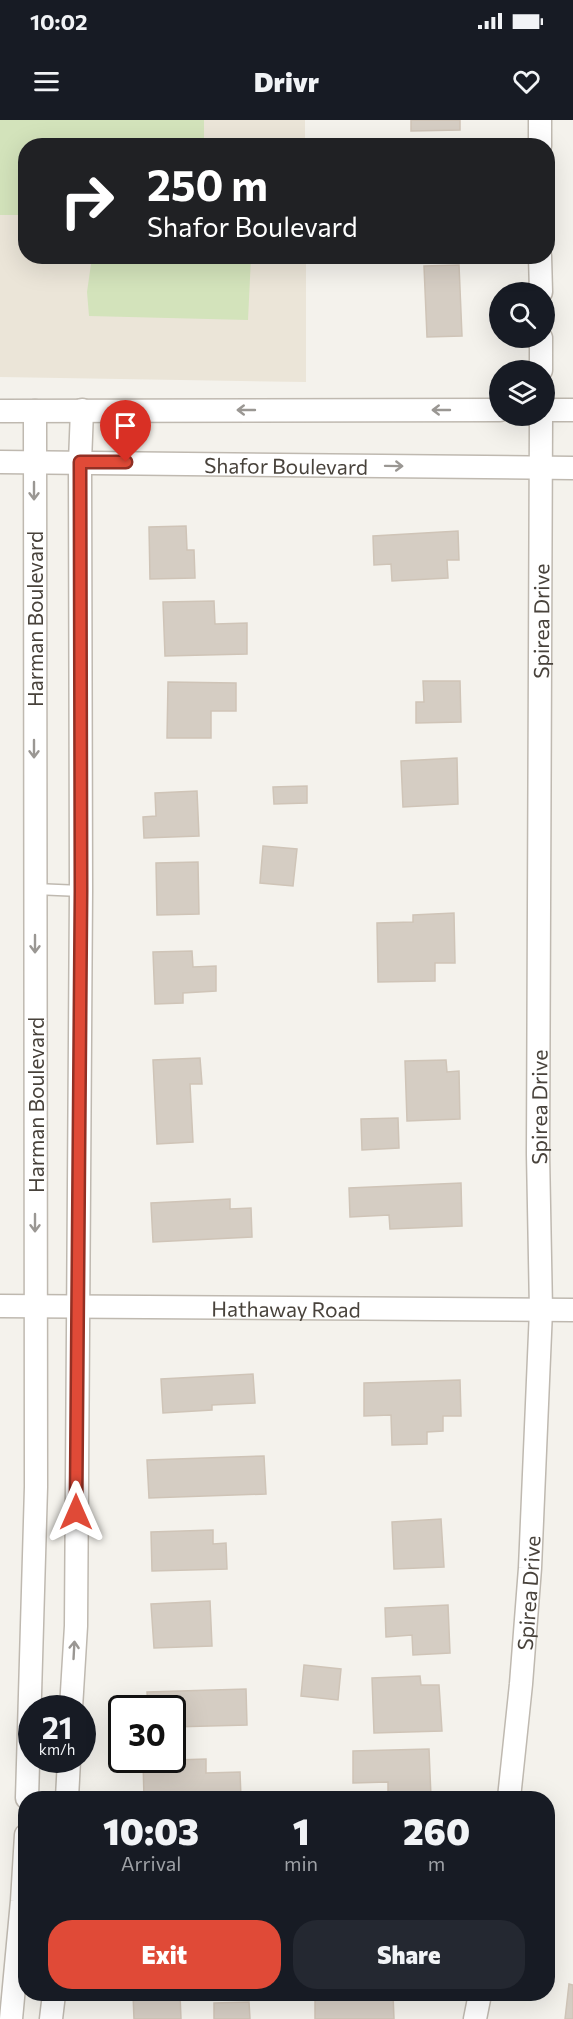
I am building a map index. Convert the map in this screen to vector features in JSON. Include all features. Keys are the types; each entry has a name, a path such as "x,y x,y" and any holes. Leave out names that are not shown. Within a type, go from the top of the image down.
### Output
{"street":[{"path":"540,120 540,138"},
{"path":"540,264 541,282"},
{"name":"Harman Boulevard","path":"72,1695 76,1626 82,410"},
{"path":"0,411 489,410"},
{"path":"555,410 573,410"},
{"name":"Harman Boulevard","path":"32,1695 36,1487 34,411"},
{"name":"Spirea Drive","path":"510,1791 530,1568 541,1310 538,1154 541,426"},
{"name":"Shafor Boulevard","path":"0,462 573,468"},
{"name":"Hathaway Road","path":"0,1306 573,1310"},
{"name":"Harman Boulevard","path":"27,1791 29,1773"},
{"path":"67,1791 68,1773"},
{"path":"11,2019 18,1945"},
{"path":"51,2019 53,2001"},
{"path":"475,2019 479,2001"}],"lane":[{"path":"34,889 81,891"}],"shaded area":[{"path":"0,120 305,120 305,138 18,138 18,264 306,264 306,382 0,377"}],"green space":[{"path":"0,120 204,120 204,138 18,138 18,215 0,215"},
{"path":"91,264 251,264 248,320 89,316 87,292"}],"building":[{"path":"411,120 460,120 460,130 411,131"},
{"path":"459,265 462,336 427,337 424,266"},
{"path":"186,526 187,550 194,550 195,578 150,579 149,527"},
{"path":"458,531 459,560 447,560 448,578 392,581 391,564 374,565 373,536"},
{"path":"214,601 215,624 247,623 247,654 165,656 163,602"},
{"path":"423,681 460,681 461,722 416,723 416,702 424,702"},
{"path":"168,682 236,683 236,711 211,711 211,738 167,738"},
{"path":"457,758 458,804 403,807 401,761"},
{"path":"307,786 307,803 274,804 273,787"},
{"path":"197,791 199,836 144,838 143,817 156,816 155,793"},
{"path":"263,846 297,849 293,886 260,883"},
{"path":"198,862 199,914 157,915 156,863"},
{"path":"454,913 455,963 435,963 435,981 378,982 377,923 413,922 413,915"},
{"path":"192,951 193,967 216,966 216,991 183,993 183,1003 155,1004 153,952"},
{"path":"200,1058 202,1084 190,1084 193,1142 157,1144 153,1060"},
{"path":"446,1060 447,1072 459,1071 460,1119 407,1121 405,1061"},
{"path":"398,1118 399,1148 362,1150 361,1119"},
{"path":"461,1183 462,1226 390,1229 389,1215 350,1217 349,1188"},
{"path":"230,1199 230,1209 251,1208 252,1237 153,1242 151,1203"},
{"path":"253,1374 255,1403 212,1405 212,1410 163,1413 161,1379"},
{"path":"460,1380 461,1416 443,1416 443,1431 427,1432 427,1444 392,1445 391,1415 364,1416 364,1383"},
{"path":"264,1456 266,1494 149,1498 147,1460"},
{"path":"441,1519 444,1567 394,1569 392,1522"},
{"path":"213,1530 213,1544 226,1543 227,1569 152,1571 151,1532"},
{"path":"210,1601 212,1646 154,1648 151,1604"},
{"path":"448,1605 450,1653 413,1655 412,1635 386,1637 385,1608"},
{"path":"304,1665 341,1669 338,1700 301,1696"},
{"path":"420,1676 421,1685 439,1685 442,1731 374,1733 372,1678"},
{"path":"246,1689 247,1725 186,1727 186,1695 147,1695 147,1692"},
{"path":"429,1749 431,1791 388,1791 388,1782 353,1783 353,1751"},
{"path":"206,1759 206,1773 240,1772 241,1791 144,1791 143,1773 186,1773 186,1760"},
{"path":"569,1984 573,1985 573,2019 565,2019"},
{"path":"133,2001 180,2001 181,2019 134,2019"},
{"path":"315,2001 393,2001 394,2019 315,2019"},
{"path":"249,2002 250,2019 214,2019 214,2003"}],"route":[{"path":"76,1512 81,891 80,462 126,462"}]}
